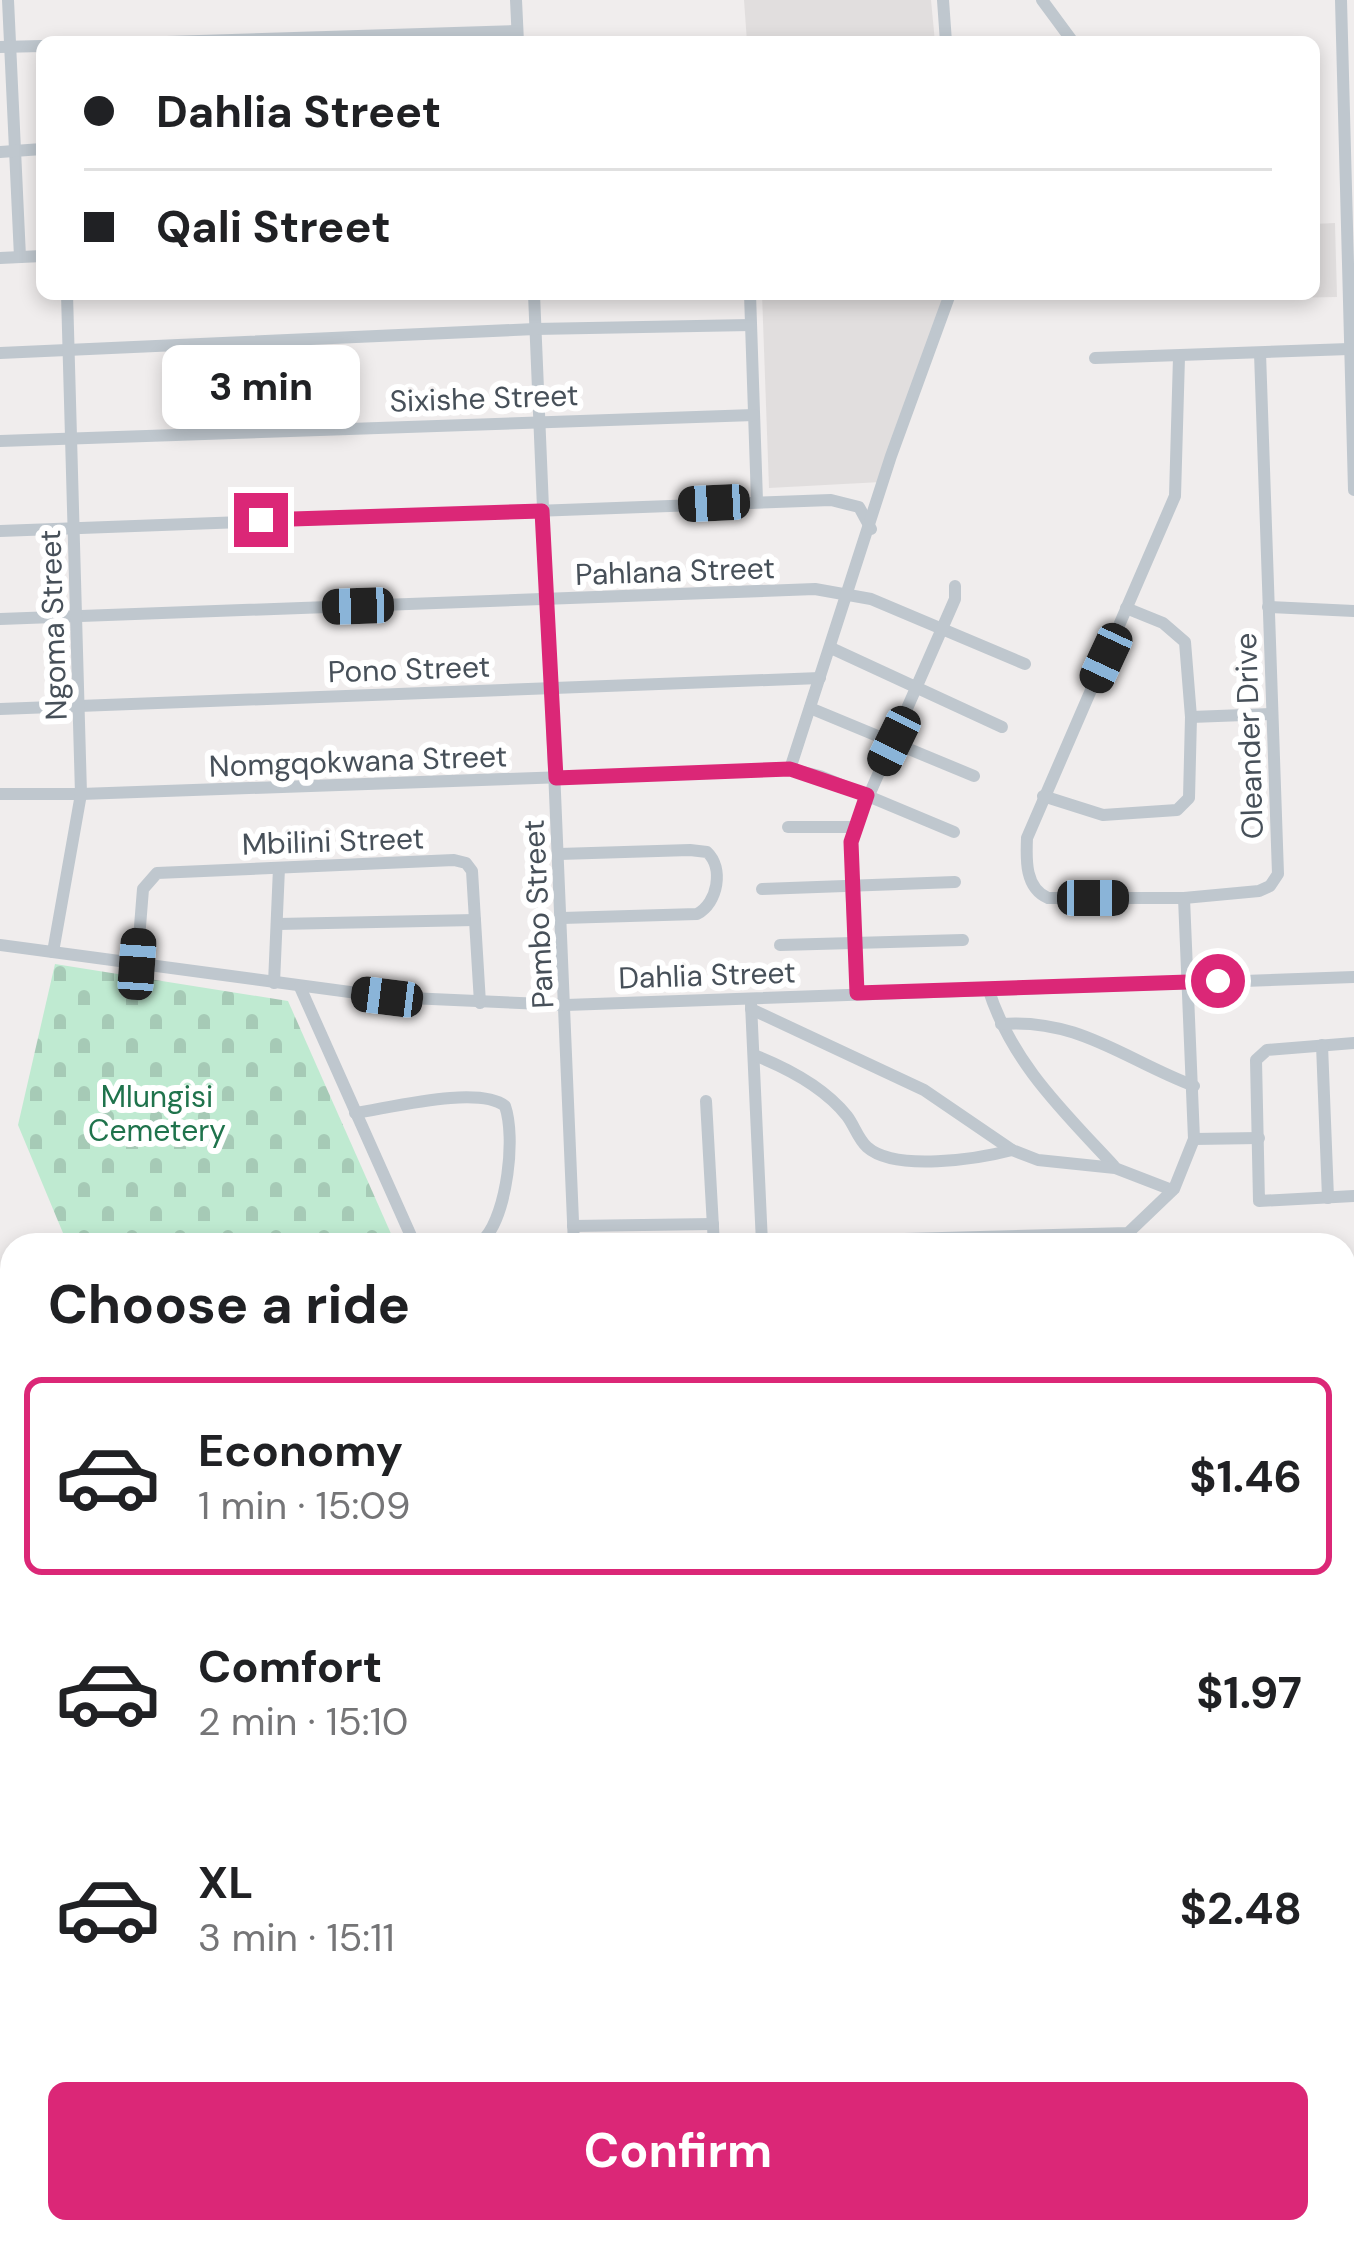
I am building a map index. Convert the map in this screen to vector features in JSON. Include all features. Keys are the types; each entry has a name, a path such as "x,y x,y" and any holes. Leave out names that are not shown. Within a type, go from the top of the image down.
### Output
{"street":[{"path":"8,0 7,151 20,257"},
{"path":"516,0 517,36"},
{"path":"943,0 946,36"},
{"path":"1042,0 1069,36"},
{"path":"1341,0 1354,490"},
{"path":"5,47 36,46"},
{"path":"0,258 36,256"},
{"name":"Ngoma Street","path":"53,952 81,794 67,300"},
{"name":"Pambo Street","path":"534,300 573,1233"},
{"path":"750,300 757,501"},
{"path":"948,300 897,439 790,769 954,832"},
{"path":"0,353 535,329 752,326"},
{"path":"1095,358 1349,349"},
{"name":"Oleander Drive","path":"1179,357 1178,486 1030,826 1027,856 1033,886 1041,896 1184,898 1258,891 1270,886 1278,874 1259,353"},
{"name":"Sixishe Street","path":"0,441 754,415"},
{"path":"0,531 757,501 848,502 865,513 871,529"},
{"path":"857,993 850,884 854,826 918,688 955,599 955,586"},
{"name":"Pahlana Street","path":"0,619 815,589 849,593 942,626 1025,664"},
{"path":"1042,796 1103,815 1177,810 1189,798 1191,717 1185,642 1162,623 1126,608"},
{"path":"1268,608 1354,610"},
{"path":"832,648 1002,728"},
{"name":"Pono Street","path":"0,709 820,678"},
{"path":"810,708 974,776"},
{"path":"1191,717 1271,714"},
{"name":"Nomgqokwana Street","path":"0,794 790,769"},
{"path":"788,827 854,826"},
{"path":"559,854 690,850 707,852 716,863 715,897 698,914 562,918"},
{"name":"Mbilini Street","path":"137,964 142,889 152,875 161,872 461,861 472,871 480,1003"},
{"path":"274,983 279,868"},
{"path":"762,889 955,882"},
{"path":"1124,1233 1172,1190 1194,1139 1184,898"},
{"path":"278,924 475,920"},
{"path":"780,946 963,940"},
{"name":"Dahlia Street","path":"0,945 300,987 480,1003 751,1003 857,993 1354,977"},
{"path":"300,987 410,1233"},
{"path":"988,988 1024,1067 1115,1168"},
{"path":"762,1233 751,1003 924,1090 1012,1150 1038,1160 1115,1168 1172,1190"},
{"path":"1001,1024 1034,1023 1081,1033 1194,1086"},
{"path":"1354,1043 1267,1050 1256,1060 1259,1201 1354,1196"},
{"path":"1322,1045 1328,1198"},
{"path":"754,1055 829,1098 865,1145 877,1153 960,1162 1012,1150"},
{"path":"355,1113 444,1099 488,1098 505,1106 510,1124 500,1212 488,1233"},
{"path":"706,1101 713,1233"},
{"path":"1194,1139 1259,1138"},
{"path":"573,1226 713,1224"}],"shaded area":[{"path":"744,0 931,0 934,36 747,36"},
{"path":"1335,223 1337,297 1320,297 1320,224"},
{"path":"762,300 942,300 881,482 769,488"}],"green space":[{"name":"Mlungisi Cemetery","path":"55,964 288,1001 391,1233 63,1233 18,1125"}],"route":[{"path":"261,520 542,511 556,778 790,769 867,795 851,842 857,993 1218,981"}]}
